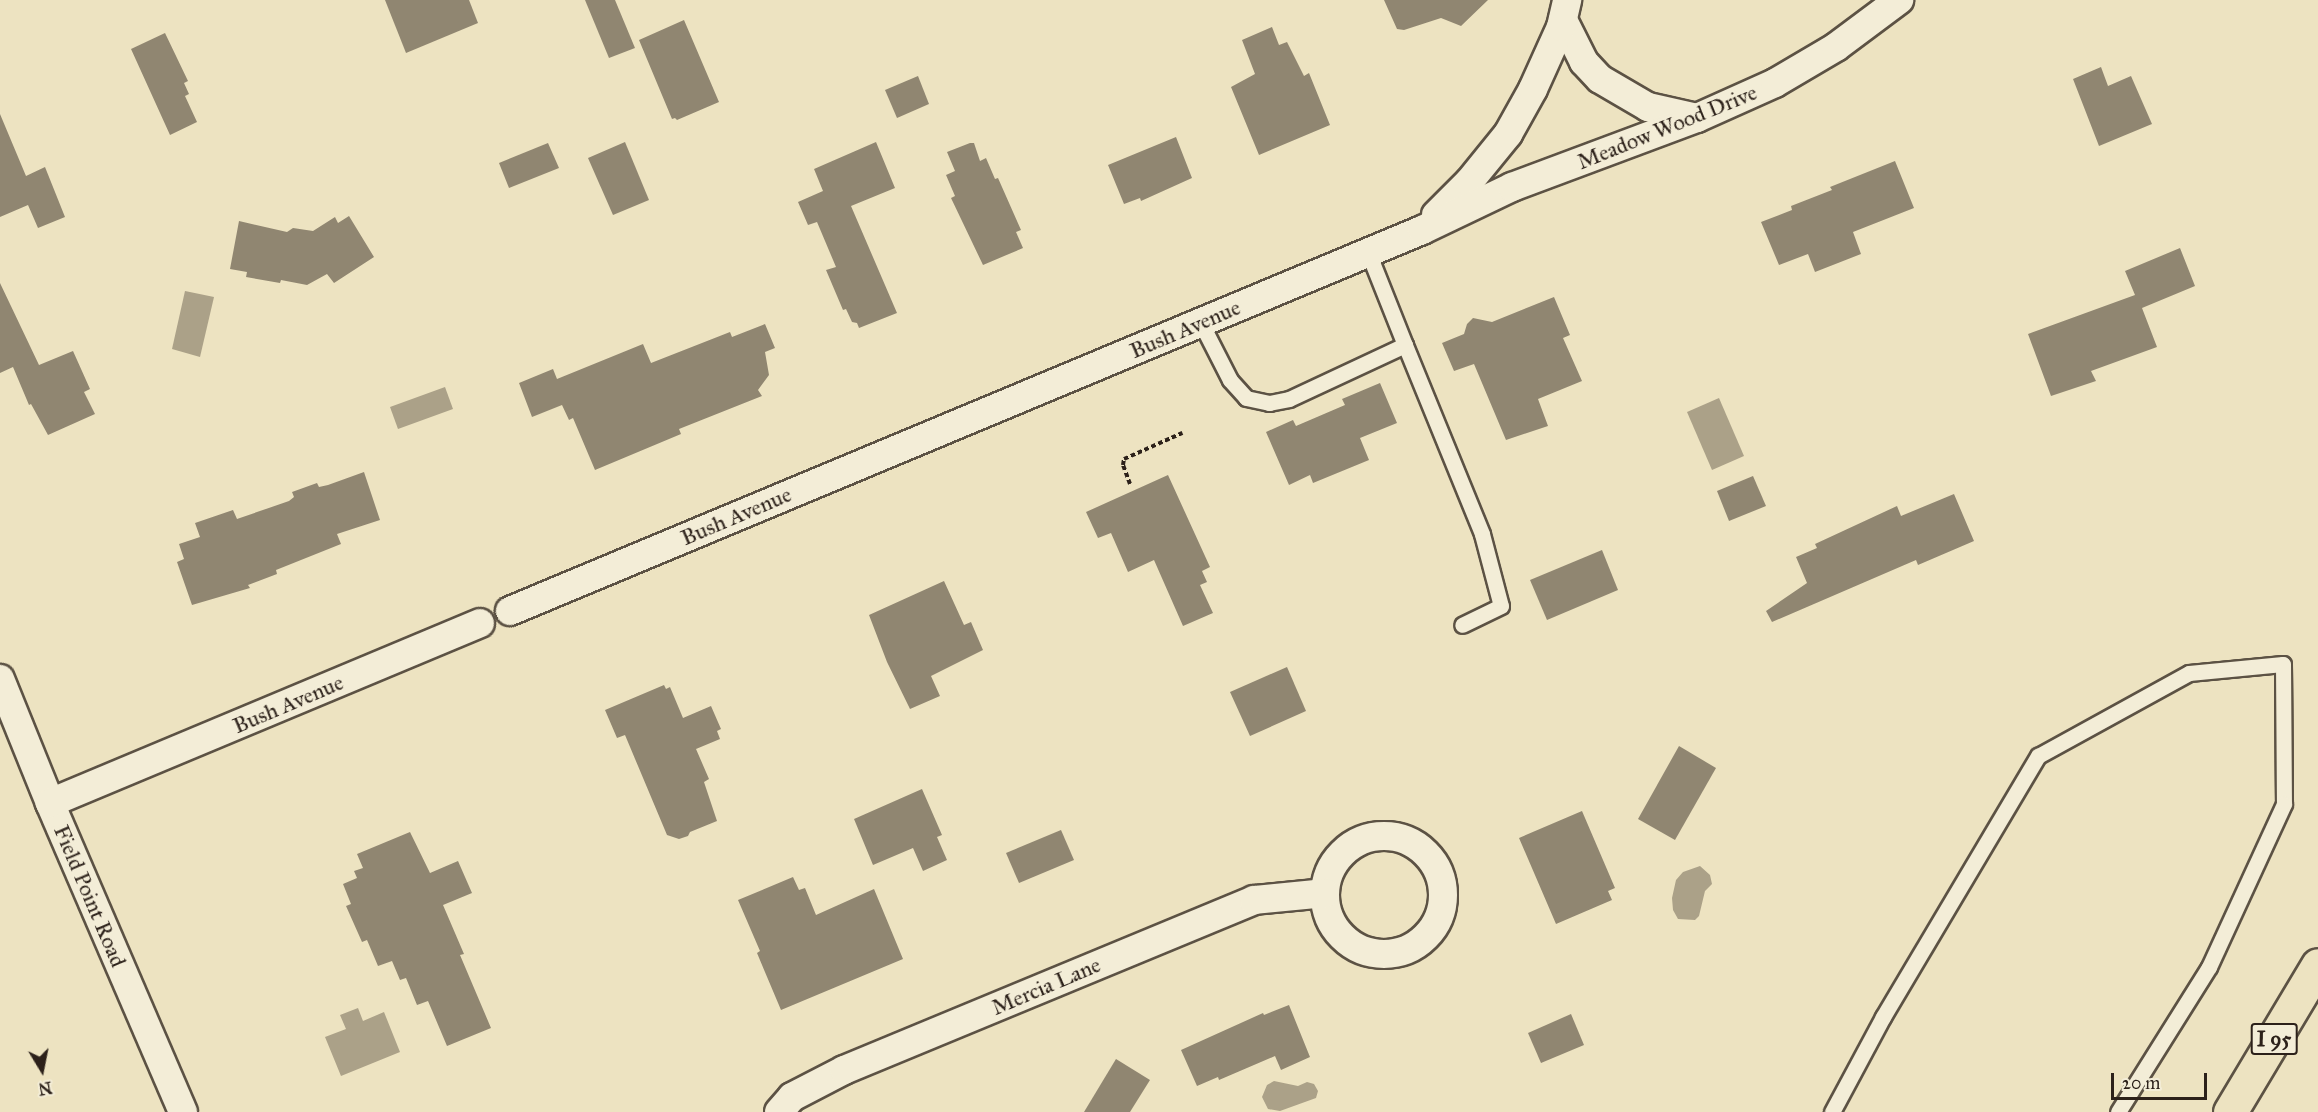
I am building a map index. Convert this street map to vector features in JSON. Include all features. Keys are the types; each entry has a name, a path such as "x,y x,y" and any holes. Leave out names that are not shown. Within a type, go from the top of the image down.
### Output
{"highway":[{"name":"I 95","path":"2230,1112 2318,965"}],"street":[{"name":"Meadow Wood Drive","path":"1422,230 1512,187 1696,118 1796,71 1836,47 1899,0"},
{"path":"1565,10 1584,62 1600,79 1648,107 1696,118"},
{"path":"1422,230 1469,182 1508,134 1533,89 1565,10"},
{"name":"Bush Avenue","path":"510,611 1422,230"},
{"name":"Bush Avenue","path":"50,803 480,623"},
{"name":"Field Point Road","path":"0,679 50,803 183,1112"},
{"path":"1378,836 1399,837 1425,852 1435,864 1443,885 1443,907 1436,925 1419,943 1401,952 1373,954 1359,949 1342,937 1329,917 1325,893 1329,872 1347,848 1378,836"},
{"name":"Mercia Lane","path":"779,1112 792,1097 844,1070 1254,900 1325,893"}],"lane":[{"path":"1368,252 1482,534 1501,606 1461,625"},
{"path":"1201,323 1230,380 1246,398 1269,403 1288,399 1405,345"},
{"name":"Bush Avenue","path":"480,623 510,611"},
{"path":"1832,1112 1883,1017 2038,756 2189,673 2283,664 2284,804 2209,967 2118,1112"}],"path":[{"path":"1130,484 1123,465 1124,459 1182,433"}],"shaded area":[{"path":"185,291 214,297 200,357 172,349"},
{"path":"445,387 453,409 398,429 390,407"},
{"path":"1719,398 1744,456 1712,470 1687,412"},
{"path":"1700,866 1710,875 1712,884 1705,891 1699,916 1695,920 1678,919 1673,910 1672,898 1676,880 1683,872"},
{"path":"358,1008 363,1021 384,1012 400,1052 341,1076 325,1037 346,1029 340,1015"},
{"path":"1274,1081 1298,1086 1307,1082 1314,1084 1318,1091 1316,1098 1280,1111 1268,1109 1262,1097 1267,1085"}],"building":[{"path":"385,0 469,0 478,23 406,53"},
{"path":"585,0 615,0 635,48 609,58"},
{"path":"1384,0 1488,0 1461,26 1441,18 1404,30 1397,29"},
{"path":"684,20 719,102 677,120 672,119 639,40"},
{"path":"1272,27 1279,45 1287,42 1304,76 1309,73 1330,125 1259,155 1231,87 1255,74 1242,40"},
{"path":"165,33 188,81 184,83 189,94 185,96 197,122 170,135 131,49"},
{"path":"2101,67 2108,86 2131,76 2152,124 2099,146 2073,79"},
{"path":"918,76 929,104 897,118 885,90"},
{"path":"0,114 26,176 45,167 65,217 38,228 28,205 0,217"},
{"path":"1176,137 1192,178 1141,201 1140,198 1124,204 1108,165"},
{"path":"625,142 649,200 613,215 588,158"},
{"path":"876,142 895,188 851,206 897,313 859,328 857,323 852,322 846,309 843,310 826,270 836,267 817,222 808,225 798,202 823,191 814,169"},
{"path":"548,143 559,168 509,188 499,163"},
{"path":"974,143 980,161 986,158 995,179 998,178 1021,230 1016,232 1023,248 983,265 951,198 955,196 946,175 955,171 947,152"},
{"path":"1895,161 1914,208 1853,232 1861,254 1815,272 1808,254 1779,265 1761,222 1792,210 1791,206 1832,190 1830,187"},
{"path":"349,216 374,257 334,283 327,274 307,285 246,277 247,272 230,269 239,221 287,232 293,228 313,231 335,217 338,223"},
{"path":"2180,248 2195,286 2142,308 2157,347 2091,371 2096,381 2051,396 2028,334 2135,295 2125,271"},
{"path":"0,283 39,365 73,351 90,389 84,392 95,414 48,435 31,404 29,405 13,367 0,373"},
{"path":"1554,297 1570,335 1563,338 1582,381 1538,399 1548,426 1506,440 1474,364 1454,371 1442,343 1464,334 1467,324 1473,318 1492,322"},
{"path":"765,324 775,348 765,352 769,375 758,390 762,396 679,429 681,434 595,470 573,418 569,420 562,405 532,417 519,383 553,369 557,379 643,344 651,363 730,332 732,337"},
{"path":"1380,383 1397,423 1360,438 1369,460 1313,483 1310,475 1289,485 1266,432 1293,420 1296,426 1345,405 1342,399"},
{"path":"364,472 380,520 337,534 341,544 276,570 277,574 248,585 250,588 192,605 177,562 184,559 179,544 200,537 195,523 233,510 237,519 289,501 294,497 292,492 317,483 319,487 328,485"},
{"path":"1168,475 1210,567 1202,571 1207,582 1200,585 1213,613 1183,626 1154,560 1128,572 1111,533 1098,538 1086,512"},
{"path":"1753,476 1766,506 1729,521 1717,491"},
{"path":"1954,494 1974,541 1918,565 1916,560 1772,622 1766,611 1807,583 1796,557 1817,548 1815,544 1897,506 1901,516"},
{"path":"1602,550 1618,590 1547,620 1530,580"},
{"path":"944,581 964,625 971,622 983,650 931,676 940,696 910,709 887,662 869,615"},
{"path":"1287,667 1306,711 1250,736 1230,692"},
{"path":"664,685 666,689 670,687 683,718 711,706 721,729 717,731 720,739 696,749 709,779 704,782 717,821 679,839 667,835 625,735 617,738 605,710"},
{"path":"1679,746 1716,768 1675,840 1638,819"},
{"path":"922,789 942,835 937,837 947,860 923,871 913,848 873,865 854,819"},
{"path":"1582,811 1615,888 1608,891 1612,900 1556,924 1519,838"},
{"path":"1061,830 1074,860 1019,883 1006,853"},
{"path":"410,832 430,873 458,861 472,893 443,905 464,954 460,955 491,1028 447,1046 428,1001 417,1005 406,978 400,980 392,961 378,966 367,940 362,942 346,906 351,904 343,884 357,878 354,871 363,868 357,854"},
{"path":"793,877 799,890 805,888 816,915 874,889 903,959 781,1010 757,953 760,951 738,900"},
{"path":"1289,1005 1310,1057 1281,1070 1275,1056 1219,1080 1218,1077 1197,1086 1181,1050 1263,1013 1264,1015"},
{"path":"1571,1014 1584,1045 1541,1063 1528,1033"},
{"path":"1116,1059 1150,1080 1130,1112 1084,1112"}]}
